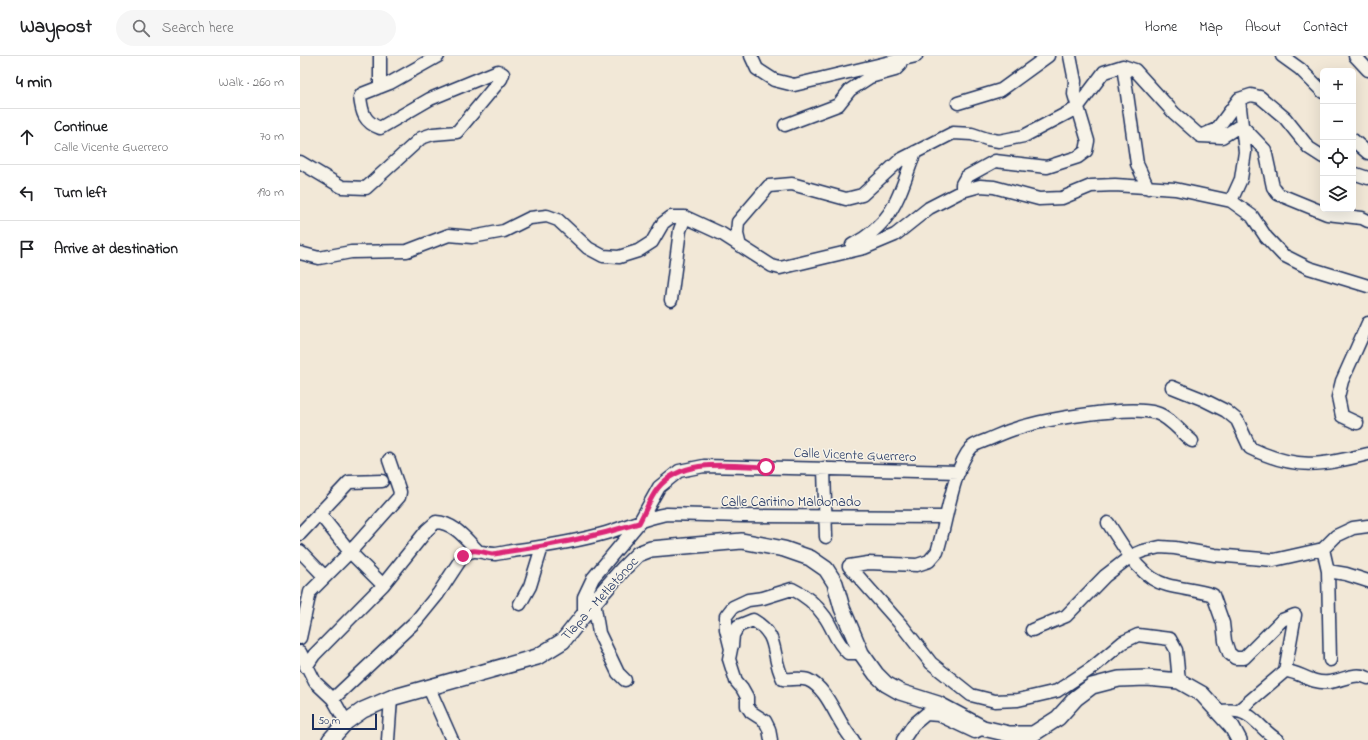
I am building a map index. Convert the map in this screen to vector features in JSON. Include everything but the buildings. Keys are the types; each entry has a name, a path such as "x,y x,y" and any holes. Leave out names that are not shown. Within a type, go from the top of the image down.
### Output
{"main road":[{"name":"Tlapa - Metlatónoc","path":"330,740 346,722 363,710 391,698 537,657 563,641 594,602 638,554 651,549 742,541 784,549 810,558 826,569 835,583 842,608 861,653 876,674 886,684 900,692 938,704 983,728 1009,734 1033,734 1058,718 1076,698 1092,686 1119,679 1147,678 1179,681 1202,694 1232,726 1239,740"}],"street":[{"path":"380,56 380,87"},
{"path":"300,162 342,187 366,188 421,138 433,134 457,132 501,79 503,74 498,71 430,99 380,128 373,126 362,114 360,97 362,94 380,87 438,56"},
{"path":"750,56 757,69 774,80 794,85 911,58"},
{"path":"958,103 1000,90 1048,56"},
{"path":"962,191 962,184 966,177 995,161 1047,167 1078,157 1086,150 1088,141 1074,94 1075,81 1070,56"},
{"path":"1282,56 1300,69 1320,89"},
{"path":"1354,56 1368,70"},
{"path":"784,124 838,105 850,90 870,78 895,70 911,58"},
{"path":"1123,66 1137,164 1148,188"},
{"path":"740,246 737,234 738,222 770,186 792,184 846,200 862,196 900,160 953,133 972,134 987,140 1000,141 1024,136 1077,108 1104,72 1123,66 1135,70 1174,114 1200,136 1222,137 1241,125"},
{"path":"1200,136 1217,129 1239,99 1251,95 1260,97 1285,118 1309,148 1320,155"},
{"path":"1231,201 1241,179 1245,152 1239,99"},
{"path":"1241,125 1265,150 1272,187 1278,194 1320,209"},
{"path":"1356,143 1368,153"},
{"path":"839,253 864,239 881,226 892,210 915,152"},
{"path":"1356,174 1368,178"},
{"path":"300,254 319,258 351,252 408,251 449,235 472,238 504,231 530,218 547,216 558,220 588,248 603,256 619,257 638,251 652,242 663,223 671,217 685,217 722,234 772,266 780,268 864,248 895,235 929,208 962,191 980,186 994,187 1039,198 1062,198 1091,186 1115,185 1175,189 1231,201 1252,216 1266,237 1283,255 1309,268 1368,286"},
{"path":"1328,212 1362,218 1368,221"},
{"path":"670,300 680,230 685,217"},
{"path":"1357,423 1342,416 1338,397 1349,363 1368,323"},
{"path":"1172,387 1202,399 1226,411 1237,420 1250,448 1288,463 1306,464 1335,462 1368,454"},
{"path":"1179,681 1176,650 1170,639 1138,636 1123,642 1092,668 1057,691 1018,700 995,701 971,695 931,663 903,627 849,566 868,563 917,565 929,561 937,552 942,536 945,517 965,457 972,447 1019,427 1125,410 1157,413 1169,420 1192,442"},
{"path":"300,638 310,592 350,552 399,497 400,492 389,460"},
{"name":"Calle Vicente Guerrero","path":"639,523 659,487 679,471 704,466 959,472"},
{"path":"824,468 826,537"},
{"path":"300,534 349,482 382,481"},
{"path":"319,513 350,552 383,585"},
{"name":"Calle Caritino Maldonado","path":"477,550 493,554 542,547 588,538 639,523 655,516 667,514 945,517"},
{"path":"306,667 314,656 383,585 427,530 436,522 445,522 453,527 477,550"},
{"path":"584,616 584,597 593,578 639,523"},
{"path":"1108,523 1131,556 1151,579 1167,585 1213,595 1223,623 1225,641 1229,653 1235,658 1244,658 1282,620 1295,615 1285,671 1238,711"},
{"path":"1032,630 1066,616 1105,576 1131,556 1143,551 1160,547 1175,548 1215,555 1274,560 1323,549 1336,536 1353,528 1368,526"},
{"path":"520,604 530,586 542,547"},
{"path":"1323,549 1328,571 1330,660"},
{"path":"333,699 416,621 438,594 463,556 468,551 477,550"},
{"path":"300,551 325,577"},
{"path":"1328,571 1346,574 1368,581"},
{"path":"731,649 726,629 726,616 733,607 748,600 763,598 792,589 805,595 825,617 838,644 848,653 861,653"},
{"path":"594,602 598,633 618,673 625,680"},
{"path":"771,740 769,729 765,721 751,712 747,706 747,697 736,681 729,659 733,635 738,626 753,620 764,627 772,639 778,669 783,679 806,679 816,684 853,740"},
{"path":"300,652 306,667 315,682 333,699 346,722"},
{"path":"1285,671 1290,671 1309,680 1329,682 1350,677 1364,676 1368,678"},
{"path":"429,688 452,740"},
{"path":"388,740 391,698"},
{"path":"1218,711 1238,711 1249,716 1264,731 1278,740"},
{"path":"903,740 913,725 926,714 939,715 975,732 983,728"}],"route":[{"path":"463,556 468,551 477,550 493,554 542,547 588,538 639,523 659,487 679,471 704,466 766,467"}]}
